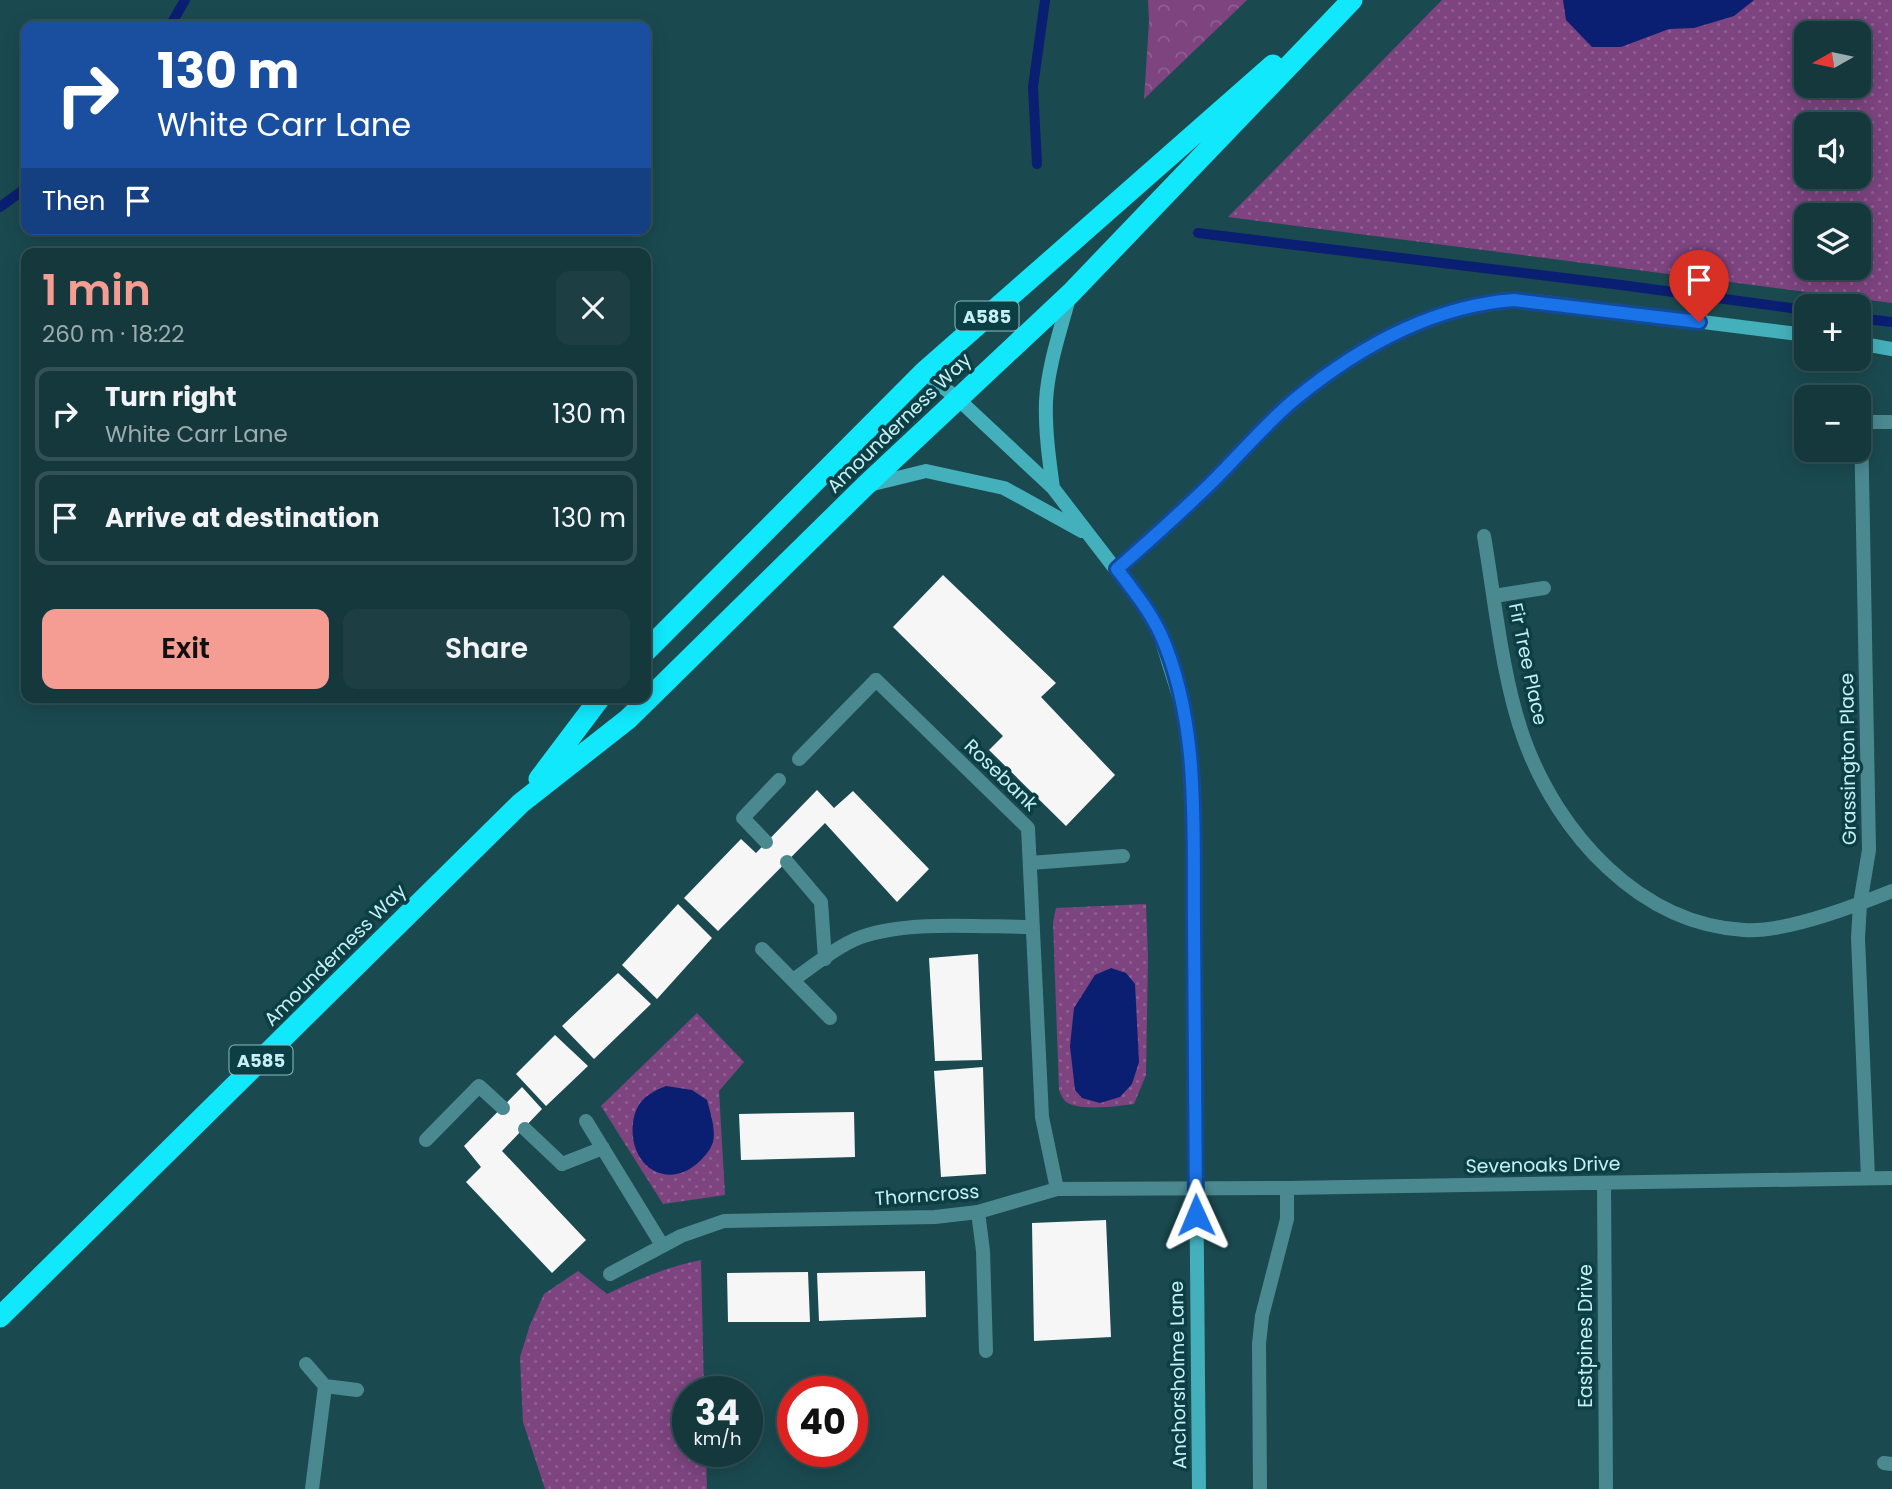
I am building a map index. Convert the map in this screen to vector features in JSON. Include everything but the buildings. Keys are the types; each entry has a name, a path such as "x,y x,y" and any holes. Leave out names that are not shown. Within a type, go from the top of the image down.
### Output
{"highway":[{"name":"Amounderness Way","path":"651,645 924,372 1347,0"},
{"name":"Amounderness Way","path":"651,696 865,486 1071,293 1352,0"},
{"name":"Amounderness Way","path":"521,803 596,703"},
{"name":"Amounderness Way","path":"0,1317 521,803 628,719 644,703"}],"street":[{"name":"Anchorsholme Lane","path":"1053,488 1046,433 1046,398 1071,293"},
{"path":"1117,569 1208,486 1293,401 1359,352 1426,321 1477,305 1514,300 1794,333"},
{"path":"1871,345 1892,349"},
{"name":"Anchorsholme Lane","path":"924,372 958,399 1053,488 1117,569 1143,605 1160,635 1182,706 1190,760 1194,858 1199,1489"},
{"name":"Grassington Place","path":"1871,422 1892,422"},
{"name":"Grassington Place","path":"1861,462 1869,850 1860,904 1858,938 1868,1178"},
{"name":"Anchorsholme Lane","path":"865,486 926,471 1004,488 1087,533"},
{"name":"Fir Tree Place","path":"1484,536 1514,705 1524,739 1537,770 1562,815 1592,853 1626,884 1666,911 1704,925 1746,931 1773,928 1860,904 1892,891"},
{"name":"Fir Tree Place","path":"1494,596 1544,588"},
{"name":"Rosebank","path":"799,759 876,680 1028,828 1042,1117 1057,1189"},
{"path":"766,842 743,818 779,780"},
{"path":"1030,863 1123,856"},
{"path":"787,862 821,902 825,959"},
{"path":"793,980 859,938 884,931 946,927 1033,927"},
{"path":"762,948 830,1018"},
{"path":"426,1140 479,1086 503,1108"},
{"path":"586,1121 662,1245"},
{"path":"525,1129 562,1164 603,1148"},
{"name":"Sevenoaks Drive","path":"1195,1187 1287,1188 1892,1178"},
{"name":"Eastpines Drive","path":"1604,1183 1606,1489"},
{"name":"Thorncross","path":"610,1274 662,1245 700,1228 724,1221 935,1217 978,1212 1057,1189 1195,1187"},
{"path":"1261,1489 1259,1344 1262,1316 1287,1219 1287,1188"},
{"path":"978,1212 983,1251 986,1350"},
{"path":"306,1364 325,1386 357,1391"},
{"path":"312,1489 325,1386"}],"green space":[{"path":"1148,0 1247,0 1144,99 1149,22"},
{"path":"1442,0 1892,0 1892,303 1871,300 1871,294 1823,294 1228,217"},
{"path":"1146,904 1146,1075 1134,1104 1098,1107 1071,1104 1064,1100 1059,1090 1053,922 1056,908"},
{"path":"697,1013 744,1062 719,1091 725,1195 663,1204 601,1106"},
{"path":"701,1260 704,1376 672,1376 672,1467 706,1467 707,1489 545,1489 523,1422 520,1357 544,1294 578,1271 607,1294 676,1266"}],"shaded area":[{"path":"1563,0 1754,0 1734,16 1694,28 1669,29 1621,47 1592,47 1566,20"},
{"path":"1111,968 1126,973 1135,984 1139,1062 1132,1084 1120,1097 1100,1103 1082,1098 1075,1090 1070,1046 1074,1008 1095,975"},
{"path":"666,1086 692,1090 707,1100 713,1126 713,1142 706,1154 688,1170 676,1174 653,1170 637,1152 633,1138 634,1116 639,1104 653,1092"}],"waterway":[{"path":"173,21 185,0"},
{"path":"1037,164 1033,87 1045,0"},
{"path":"0,207 21,192"},
{"path":"1198,233 1794,308"},
{"path":"1871,320 1892,322"}],"route":[{"path":"1196,1215 1194,858 1190,760 1182,706 1160,635 1143,605 1117,569 1208,486 1293,401 1359,352 1394,334 1477,305 1514,300 1699,322"}]}
